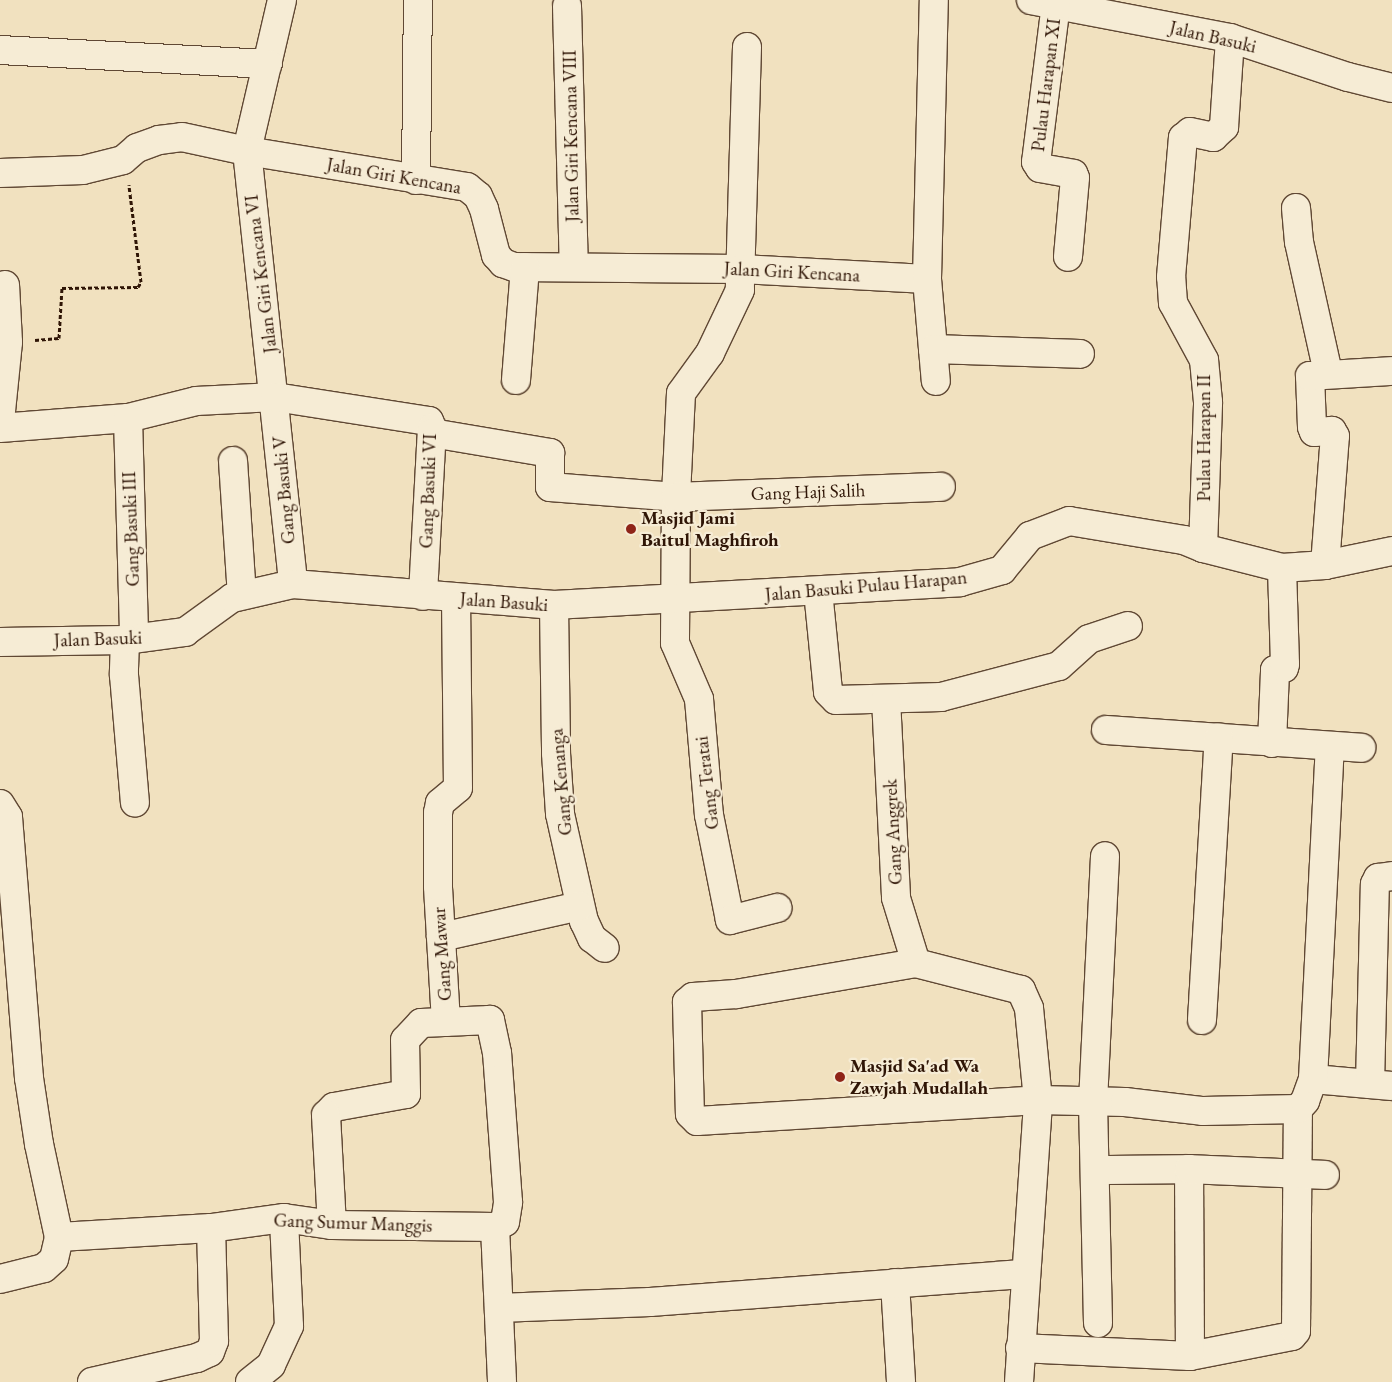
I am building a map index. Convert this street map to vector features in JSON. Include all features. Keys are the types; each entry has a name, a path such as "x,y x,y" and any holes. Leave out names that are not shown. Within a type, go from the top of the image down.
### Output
{"street":[{"name":"Jalan Giri Kencana VI","path":"275,397 247,152 282,0"},
{"path":"416,180 418,0"},
{"path":"934,0 927,279 936,381"},
{"name":"Jalan Basuki","path":"1045,2 1143,11 1348,77 1392,88"},
{"name":"Pulau Harapan XI","path":"1045,2 1036,162 1040,168 1073,174 1075,178 1068,257"},
{"name":"Jalan Giri Kencana VIII","path":"567,6 574,266"},
{"name":"Pulau Harapan II","path":"1202,548 1208,402 1204,360 1173,303 1171,277 1184,138 1190,132 1213,137 1224,127 1230,38"},
{"path":"673,601 681,393 710,353 740,290 747,47"},
{"path":"0,50 268,64"},
{"name":"Jalan Giri Kencana","path":"0,173 83,170 123,160 137,148 159,140 182,137 247,152 468,187 481,202 496,255 503,263 525,268 574,266 741,269 927,279"},
{"path":"1296,208 1300,251 1328,373"},
{"path":"516,380 525,268"},
{"path":"0,421 8,342 5,285"},
{"path":"933,349 1080,354"},
{"path":"1325,565 1335,436 1332,431 1314,432 1312,427 1309,379 1313,374 1392,371"},
{"path":"0,428 128,418 196,401 275,397"},
{"name":"Gang Basuki VI","path":"275,397 429,421 432,433 423,596"},
{"name":"Gang Basuki V","path":"275,397 293,584"},
{"name":"Gang Basuki III","path":"128,418 130,640 124,675 135,803"},
{"name":"Gang Haji Salih","path":"432,433 550,453 550,487 676,497 941,488"},
{"path":"233,461 242,595"},
{"name":"Jalan Basuki Pulau Harapan","path":"673,601 960,582 1002,570 1030,536 1070,521 1184,540 1202,548 1282,568 1325,565 1392,551"},
{"path":"1272,743 1275,670 1284,668 1286,664 1282,568"},
{"name":"Jalan Basuki","path":"0,642 130,640 185,632 232,598 293,584 423,596 554,605 673,601"},
{"path":"818,591 828,692 836,700 941,697 1059,666 1089,639 1128,626"},
{"name":"Gang Mawar","path":"332,1225 326,1115 334,1107 406,1094 405,1040 421,1023 446,1022 441,937 438,813 440,803 458,788 456,598"},
{"name":"Gang Teratai","path":"673,601 674,643 699,699 709,815 730,920 777,908"},
{"name":"Gang Kenanga","path":"554,605 556,753 560,814 580,906 592,938 605,948"},
{"name":"Gang Anggrek","path":"886,699 896,898 916,963"},
{"path":"1106,730 1360,748"},
{"path":"1202,1020 1219,738"},
{"path":"1020,1348 1190,1356 1288,1338 1296,1331 1298,1109 1305,1101 1313,1079 1330,747"},
{"path":"0,804 8,817 29,1078 39,1144 59,1237 54,1259 44,1268 0,1279"},
{"path":"1098,1323 1097,1170 1093,1102 1105,856"},
{"path":"1313,1079 1381,1085 1375,884 1378,878 1392,876"},
{"path":"441,937 580,906"},
{"path":"1019,1382 1038,1100 1029,1008 1021,990 916,963 736,994 694,997 687,1002 685,1012 690,1114 693,1119 703,1122 1038,1100 1125,1102 1203,1112 1298,1109"},
{"path":"446,1022 490,1020 493,1031 508,1202 505,1222 495,1227 502,1382"},
{"path":"1097,1170 1190,1169 1296,1176 1325,1176"},
{"path":"1190,1169 1190,1356"},
{"path":"250,1382 271,1364 289,1326 284,1218"},
{"name":"Gang Sumur Manggis","path":"59,1237 211,1228 284,1218 332,1225 495,1227"},
{"path":"92,1382 197,1358 210,1352 214,1341 211,1228"},
{"path":"499,1308 650,1302 1026,1274"},
{"path":"895,1283 901,1382"}],"path":[{"path":"8,342 59,338 62,288 138,286 141,282 133,205 123,160"}],"place":[{"name":"Masjid Jami Baitul Maghfiroh","path":"631,529"},
{"name":"Masjid Sa'ad Wa Zawjah Mudallah","path":"840,1077"}]}
